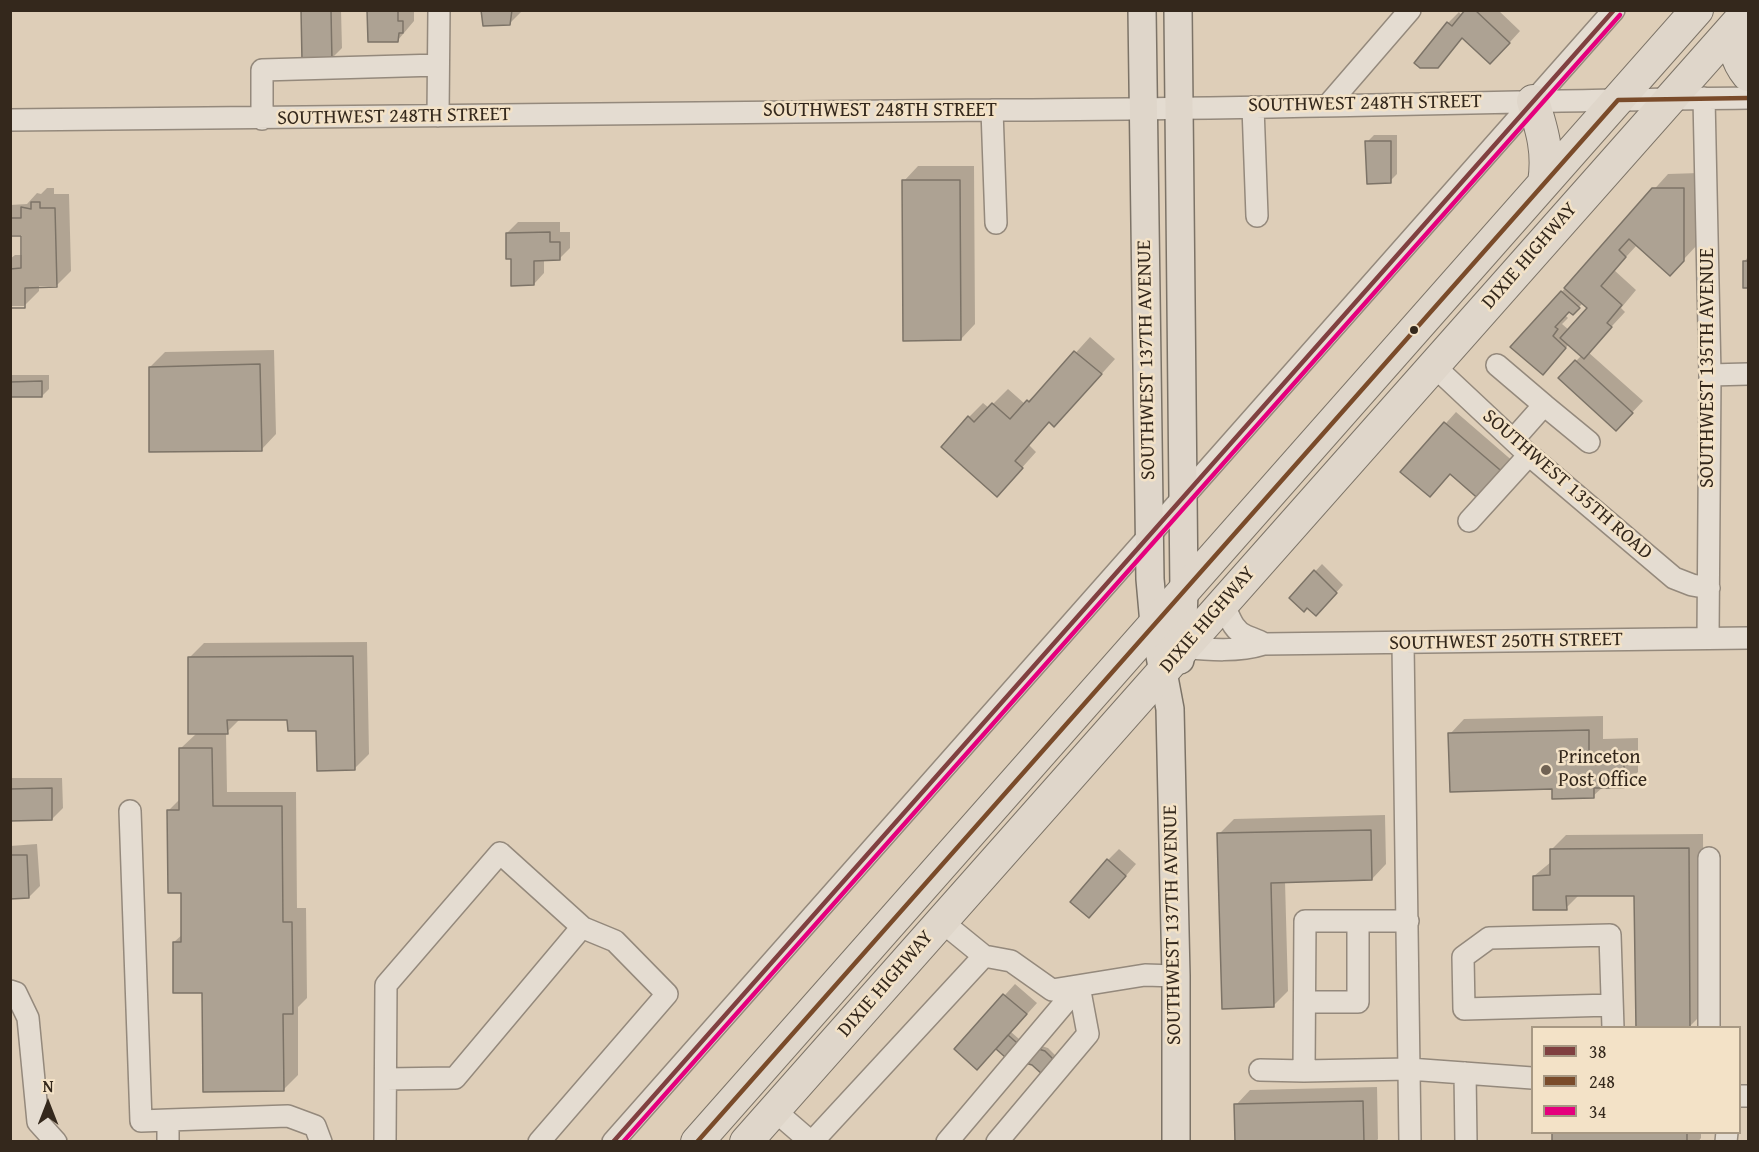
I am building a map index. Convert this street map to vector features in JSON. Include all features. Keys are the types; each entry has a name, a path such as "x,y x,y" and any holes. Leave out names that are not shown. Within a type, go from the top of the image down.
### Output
{"highway":[{"name":"DIXIE HIGHWAY","path":"697,1142 1697,10"},
{"path":"1742,18 1734,44 1739,61 1749,75"},
{"name":"DIXIE HIGHWAY","path":"746,1142 1162,673 1182,647 1742,18"},
{"path":"1533,101 1544,135 1547,163 1544,183"},
{"path":"941,921 939,911 941,896 949,883 1042,780 1067,722"}],"main road":[{"name":"SOUTHWEST 137TH AVENUE","path":"1142,10 1150,579 1154,624 1170,709 1176,976 1176,1142"},
{"name":"SOUTHWEST 137TH AVENUE","path":"1170,709 1182,647 1184,592 1178,10"}],"street":[{"path":"438,116 439,10"},
{"path":"1327,106 1410,10"},
{"path":"613,1142 1614,10"},
{"path":"262,119 262,70 438,65"},
{"name":"SOUTHWEST 135TH AVENUE","path":"1704,98 1710,375 1708,638"},
{"name":"SOUTHWEST 248TH STREET","path":"10,120 1144,110 1749,98"},
{"path":"1253,107 1257,216"},
{"path":"992,110 996,223"},
{"path":"1497,365 1589,442"},
{"name":"SOUTHWEST 135TH ROAD","path":"1434,366 1529,455 1674,578 1709,588"},
{"path":"1710,375 1749,374"},
{"path":"1513,440 1544,405"},
{"path":"1469,521 1529,455"},
{"name":"SOUTHWEST 250TH STREET","path":"1223,603 1235,629 1242,635 1257,639 1264,644"},
{"name":"SOUTHWEST 250TH STREET","path":"1182,647 1249,649 1264,644 1659,641 1749,638"},
{"path":"1403,644 1410,1142"},
{"path":"130,811 141,1121 288,1116 315,1126 321,1142"},
{"path":"385,1142 386,985 500,853 581,927 615,941 667,994 538,1142"},
{"path":"1709,858 1709,1026"},
{"path":"941,921 984,956 1011,962 1052,990 1146,975 1176,976"},
{"path":"1304,1071 1305,921 1408,921"},
{"path":"1305,1002 1358,1002 1358,921"},
{"path":"386,1079 455,1078 581,927"},
{"path":"1612,1005 1464,1009 1463,957 1489,938 1610,935 1613,1026"},
{"path":"774,1110 811,1142 984,956"},
{"path":"947,1142 1080,986"},
{"path":"997,1142 1088,1034 1080,986"},
{"path":"10,991 16,993 27,1018 38,1122 56,1142"},
{"path":"1260,1070 1410,1069 1531,1078"},
{"path":"1465,1073 1466,1142"},
{"path":"168,1120 168,1142"}],"building":[{"path":"301,10 331,10 332,61 302,61"},
{"path":"367,10 398,10 398,21 403,21 403,33 399,33 398,42 368,42"},
{"path":"481,10 512,10 510,25 483,26"},
{"path":"1465,10 1475,10 1510,43 1490,64 1462,38 1438,68 1420,68 1414,63 1447,22 1452,26"},
{"path":"1365,141 1391,141 1391,183 1367,184"},
{"path":"902,180 960,180 961,340 903,341"},
{"path":"1652,188 1684,188 1684,261 1670,276 1629,239 1619,250 1626,257 1601,286 1622,305 1607,323 1612,327 1584,359 1560,338 1587,308 1564,288"},
{"path":"31,202 40,202 40,208 55,208 57,287 25,288 25,308 10,308 10,269 21,268 21,236 10,236 10,218 21,218 21,207 31,209"},
{"path":"31,202 40,202 40,208 55,208 57,287 25,288 25,308 10,308 10,269 21,268 21,236 10,236 10,218 21,218 21,207 31,209"},
{"path":"550,232 550,242 560,242 560,260 534,261 534,285 511,286 511,259 506,259 506,233"},
{"path":"1743,261 1748,261 1748,288 1743,288"},
{"path":"1561,291 1580,308 1573,315 1569,312 1555,327 1558,329 1553,336 1566,348 1543,375 1510,347"},
{"path":"1074,351 1102,374 1054,427 1049,422 1015,461 1023,468 997,497 941,447 968,416 974,422 992,403 1010,419 1027,400 1029,402"},
{"path":"1575,360 1633,413 1616,431 1558,378"},
{"path":"260,364 262,451 149,452 149,367"},
{"path":"42,381 42,397 10,397 10,382"},
{"path":"1444,422 1506,475 1482,502 1450,474 1430,497 1400,472"},
{"path":"1314,570 1337,593 1316,616 1307,608 1304,612 1289,598"},
{"path":"353,656 355,770 317,771 316,731 288,731 287,720 227,720 228,734 188,734 188,657"},
{"path":"1589,730 1589,753 1624,752 1624,788 1594,788 1594,798 1552,799 1552,789 1450,792 1448,733"},
{"path":"179,748 212,748 213,806 282,806 283,922 292,922 293,1014 283,1014 284,1091 203,1092 202,993 173,993 173,942 181,942 181,893 168,893 167,810 179,810"},
{"path":"52,788 52,820 10,821 10,789"},
{"path":"1371,830 1372,880 1271,883 1274,1007 1222,1009 1217,833"},
{"path":"1689,848 1690,1026 1636,1026 1634,896 1566,896 1567,910 1533,910 1533,876 1550,875 1550,849"},
{"path":"10,855 27,855 29,898 10,899"},
{"path":"1107,859 1126,876 1089,918 1070,902"},
{"path":"1003,994 1027,1014 977,1070 954,1049"},
{"path":"1008,1035 1016,1042 1045,1051 1056,1062 1043,1075 1032,1065 1005,1057 996,1049"},
{"path":"1363,1101 1364,1142 1235,1142 1234,1104"},
{"path":"1552,1134 1687,1134 1687,1142 1552,1142"}],"transit line":[{"name":"38","path":"613,1142 1614,10"},
{"name":"34","path":"623,1142 1620,15"},
{"name":"248","path":"697,1142 1618,100 1748,98"}],"place":[{"name":"Princeton Post Office","path":"1546,770"}]}
